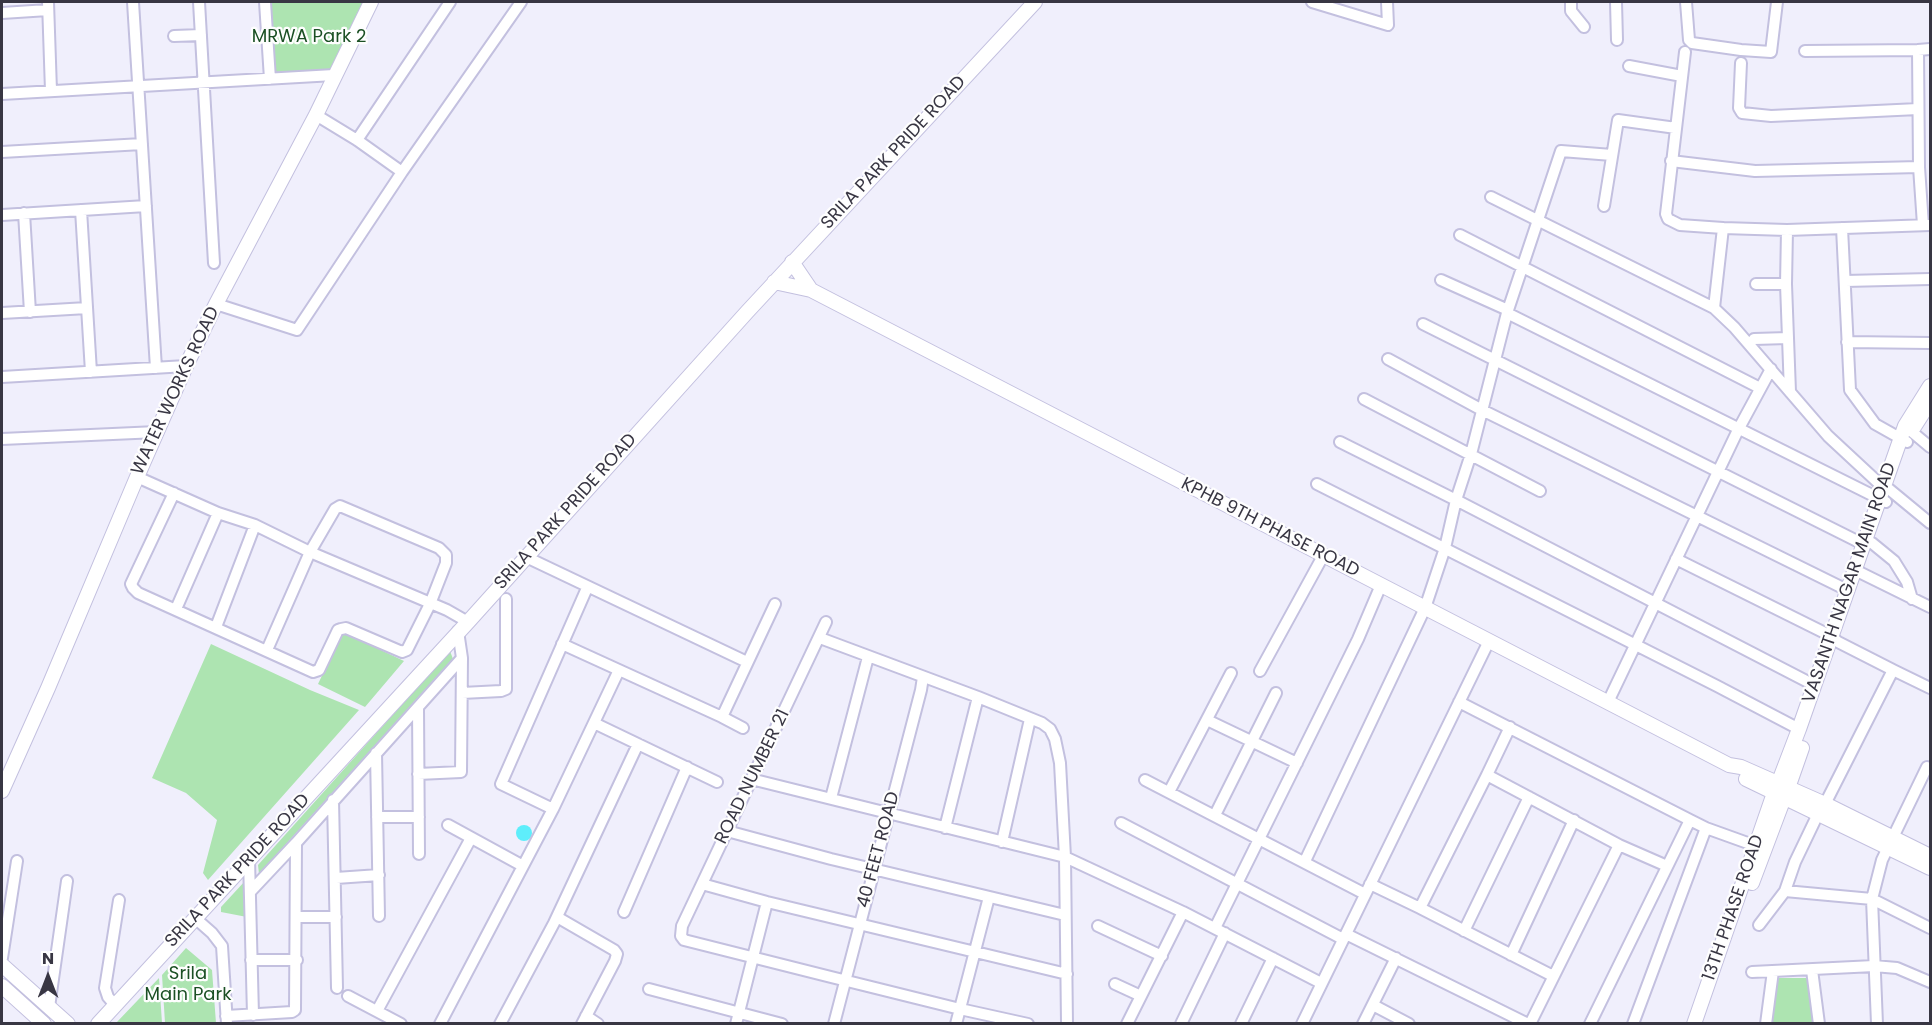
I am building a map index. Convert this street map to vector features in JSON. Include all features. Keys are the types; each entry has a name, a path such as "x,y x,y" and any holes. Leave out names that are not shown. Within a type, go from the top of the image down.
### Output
{"street":[{"path":"133,2 156,368"},
{"path":"199,2 214,263"},
{"path":"265,2 270,79"},
{"name":"WATER WORKS ROAD","path":"2,790 186,366 216,304 316,115 371,2"},
{"path":"357,140 450,2"},
{"path":"216,304 297,330 402,172 521,2"},
{"name":"SRILA PARK PRIDE ROAD","path":"98,1023 526,557 792,262 1035,2"},
{"path":"1312,2 1388,25 1387,2"},
{"path":"1571,2 1571,11 1584,27"},
{"path":"1616,2 1617,40"},
{"path":"1686,2 1689,40 1692,43 1771,52 1777,2"},
{"path":"2,12 48,6 51,91"},
{"path":"174,36 201,34"},
{"path":"1804,51 1930,49"},
{"path":"1685,52 1671,161 1666,214 1668,219 1680,225 1787,230 1927,225 1919,166 1918,50"},
{"path":"1741,63 1739,108 1742,113 1771,116 1918,110"},
{"path":"1629,66 1682,76"},
{"path":"2,94 334,75"},
{"path":"316,115 357,140 402,172"},
{"path":"1604,206 1618,120 1676,128"},
{"path":"2,152 142,144"},
{"path":"1305,861 1425,608 1446,548 1456,500 1471,454 1507,311 1561,151 1612,155"},
{"path":"1671,161 1755,171 1919,166"},
{"path":"1491,197 1714,308 1734,327 1828,436 1885,495"},
{"path":"2,214 146,206"},
{"path":"81,210 91,372"},
{"path":"24,213 30,312"},
{"path":"1714,308 1722,228"},
{"path":"1842,228 1850,390 1875,424 1906,434 1930,447"},
{"path":"1787,230 1786,284 1790,392"},
{"path":"1460,235 1760,388"},
{"name":"KPHB 9TH PHASE ROAD","path":"792,262 811,290"},
{"path":"1845,281 1930,279"},
{"path":"1441,280 1507,311 1738,430 1885,495 1930,523"},
{"name":"KPHB 9TH PHASE ROAD","path":"774,282 811,290 1729,765 1737,774 1749,776 1891,843 1930,868"},
{"path":"1756,284 1786,284"},
{"path":"2,313 87,308"},
{"path":"1424,324 1868,544 1894,561 1907,582 1912,598"},
{"path":"1754,339 1788,338"},
{"path":"1846,342 1930,343"},
{"path":"1388,359 1482,410 1847,590"},
{"path":"2,377 186,366"},
{"path":"1608,702 1738,430 1771,369"},
{"name":"VASANTH NAGAR MAIN ROAD","path":"1781,791 1814,685 1835,639 1847,590 1868,544 1906,434 1930,386"},
{"path":"1364,399 1540,491"},
{"name":"VASANTH NAGAR MAIN ROAD","path":"1906,434 1930,402"},
{"path":"2,439 157,432"},
{"path":"1340,442 1814,685"},
{"path":"137,477 218,513 255,525 310,552 447,610 463,626 461,772 418,774"},
{"path":"1317,484 1799,729"},
{"path":"174,493 131,584 138,593 313,672 320,670 338,630 346,628 402,652 405,651 430,604 446,563 446,555 439,548 340,506 335,509 310,552 267,650"},
{"path":"176,609 218,513"},
{"path":"216,627 255,525"},
{"name":"VASANTH NAGAR MAIN ROAD","path":"1781,791 1861,573 1868,544"},
{"path":"1260,671 1323,556"},
{"path":"526,557 587,588 747,662"},
{"path":"1676,559 1930,688"},
{"path":"1861,573 1930,607"},
{"path":"1181,1023 1238,883 1358,639 1381,585"},
{"path":"553,809 501,784 587,588"},
{"path":"462,693 506,689 506,599"},
{"path":"722,717 775,604"},
{"name":"ROAD NUMBER 21","path":"753,957 684,940 680,932 826,622"},
{"path":"820,638 1030,718 1050,729 1055,739 1060,763 1065,857 1067,1023"},
{"path":"1302,1023 1489,641"},
{"path":"562,644 743,728"},
{"path":"831,798 868,657"},
{"path":"250,892 462,658"},
{"path":"440,1023 553,809 619,670"},
{"path":"1759,925 1785,891 1795,862 1893,670"},
{"path":"1169,792 1231,673"},
{"name":"40 FEET ROAD","path":"834,1023 921,690 922,677"},
{"path":"1215,815 1276,693"},
{"path":"945,828 978,698"},
{"path":"1459,702 1706,828 1756,846"},
{"path":"418,707 419,854"},
{"path":"1002,842 1030,718"},
{"path":"1208,720 1297,763"},
{"path":"594,723 717,782"},
{"path":"1420,908 1510,727"},
{"path":"501,1023 557,917 638,744"},
{"path":"376,753 379,916"},
{"path":"1877,1023 1872,899 1882,860 1929,765"},
{"path":"624,912 687,767"},
{"path":"1487,775 1619,845 1668,866"},
{"path":"752,779 1065,857 1220,930 1322,983"},
{"path":"1146,780 1305,861 1368,889 1420,908 1553,976"},
{"name":"13TH PHASE ROAD","path":"1694,1023 1756,846 1781,791"},
{"name":"13TH PHASE ROAD","path":"1704,1023 1781,791"},
{"path":"1464,931 1529,797"},
{"path":"333,800 337,988"},
{"path":"377,817 419,817"},
{"path":"1511,955 1574,820"},
{"path":"1590,1023 1690,820"},
{"path":"1121,823 1344,936 1529,1023 1619,845"},
{"path":"448,825 523,866"},
{"path":"1633,1023 1706,828"},
{"path":"727,831 1065,915"},
{"path":"377,1011 471,838"},
{"path":"195,918 212,933 222,946 226,1020 295,1010 296,843"},
{"name":"KPHB 9TH PHASE ROAD","path":"1891,843 1930,856"},
{"path":"249,859 253,1015"},
{"path":"2,958 17,861"},
{"path":"336,878 378,875"},
{"path":"49,1007 67,881"},
{"path":"702,884 860,925 1067,974"},
{"path":"1785,891 1872,899 1930,928"},
{"path":"956,1023 989,897"},
{"path":"115,1005 108,997 105,988 118,900"},
{"path":"737,1018 767,902"},
{"path":"1127,1023 1183,912"},
{"path":"296,917 336,917"},
{"path":"557,917 614,950 617,954 584,1020 598,1023"},
{"path":"1098,926 1162,956"},
{"path":"753,957 960,1009 1028,1023"},
{"path":"1241,1023 1273,958"},
{"path":"1363,1023 1395,958"},
{"path":"251,960 297,960"},
{"path":"2,965 68,1023"},
{"path":"1752,972 1874,966 1896,968 1930,982"},
{"path":"1812,970 1819,1023"},
{"path":"1766,1023 1773,971"},
{"path":"1115,984 1141,996"},
{"path":"2,986 44,1023"},
{"path":"649,989 737,1018 782,1023"},
{"path":"2,993 38,1023"},
{"path":"348,996 401,1023"},
{"path":"1372,1005 1409,1023"}],"green space":[{"name":"MRWA Park 2","path":"265,2 365,2 334,73 269,73"},
{"path":"343,632 404,661 365,707 318,684"},
{"path":"211,644 359,710 208,880 203,873 217,820 186,793 152,778"},
{"path":"450,651 453,659 259,874 258,865"},
{"path":"245,881 247,917 221,912 221,907"},
{"name":"Srila Main Park","path":"186,948 212,970 216,1023 165,1023 162,975"},
{"path":"159,978 162,1023 116,1023"},
{"path":"1776,978 1809,978 1815,1023 1770,1024"}],"water":[{"path":"524,825 530,827 532,833 530,839 524,841 518,839 516,833 518,827"}]}
